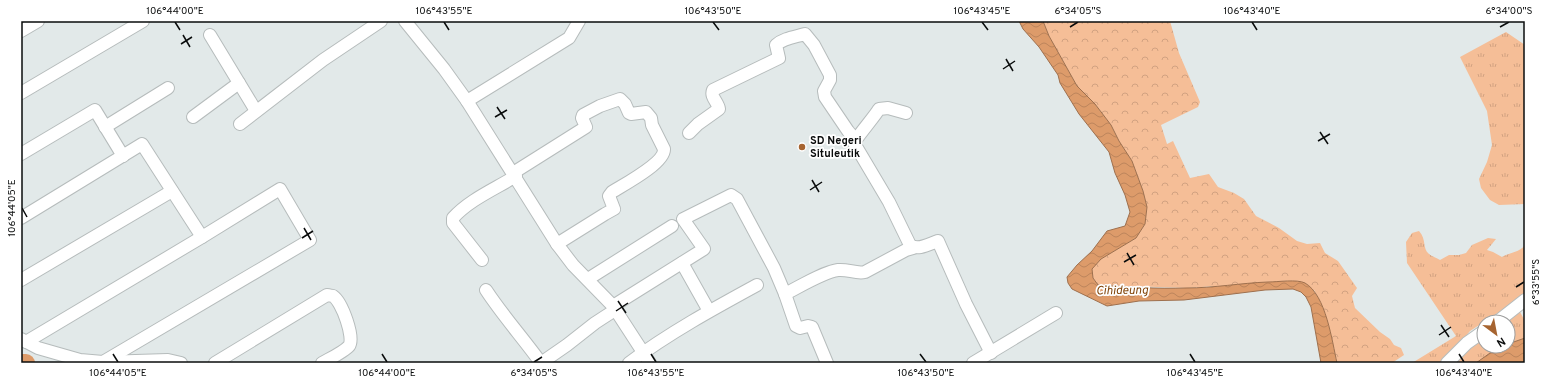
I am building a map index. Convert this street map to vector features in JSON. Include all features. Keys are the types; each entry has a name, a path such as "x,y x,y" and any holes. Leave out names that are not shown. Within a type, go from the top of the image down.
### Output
{"street":[{"path":"21,31 38,21"},
{"path":"21,93 143,21"},
{"path":"240,124 323,60 381,21"},
{"path":"405,21 444,69 467,101 573,265 614,308 650,363"},
{"path":"467,101 569,38 579,21"},
{"path":"689,133 698,124 719,109 712,95 713,90 779,58 776,48 778,43 788,38 805,34 811,40 830,75 830,80 824,91 825,97 855,139 854,143 889,202 910,245 913,248"},
{"path":"210,35 256,111"},
{"path":"193,117 239,83"},
{"path":"105,128 168,88"},
{"path":"482,260 453,223 452,218 458,212 586,127 582,118 583,115 600,106 620,99 631,114 646,112 651,118 652,125 664,149 662,157 653,166 612,192 609,196 614,209 612,211 558,244"},
{"path":"855,139 863,131 879,109 888,108 906,113"},
{"path":"21,154 95,110 123,156"},
{"path":"21,218 142,144 202,237"},
{"path":"23,340 202,237 280,189 310,240 102,362"},
{"path":"21,280 172,192"},
{"path":"486,290 503,315 522,336 541,363 568,345 614,308 704,249 683,219 731,195 737,199 774,268 796,326 800,328 808,326 812,327 827,363"},
{"path":"588,279 672,226"},
{"path":"785,294 837,270 848,270 860,273 865,272 906,250 919,248 938,241 966,304 991,353"},
{"path":"682,263 709,311"},
{"path":"629,363 709,311 757,286"},
{"path":"215,363 327,295 333,296 338,302 345,316 351,341 348,347 322,363"},
{"path":"1507,314 1525,300"},
{"path":"973,363 1056,313"},
{"path":"1447,363 1467,343 1476,337"},
{"path":"23,340 38,348 80,360 102,362 168,360 180,363"}],"green space":[{"path":"1043,21 1170,21 1179,53 1200,102 1198,107 1161,125 1167,144 1173,141 1190,178 1209,174 1218,187 1234,193 1244,199 1256,216 1279,228 1297,241 1307,244 1320,243 1325,253 1338,261 1357,288 1352,296 1355,308 1380,332 1390,339 1394,345 1401,348 1404,355 1392,363 1337,363 1331,335 1322,307 1314,290 1216,286 1187,288 1098,285 1093,278 1091,269 1101,259 1136,238 1145,224 1147,207 1132,161 1111,125 1095,104 1077,86 1049,36"},
{"path":"1506,32 1525,45 1525,204 1499,205 1490,200 1481,188 1479,179 1487,162 1492,145 1487,111 1460,57"},
{"path":"1419,231 1423,238 1427,252 1440,260 1449,255 1466,253 1472,245 1488,238 1496,239 1487,250 1502,257 1520,250 1525,245 1525,293 1496,314 1476,314 1476,327 1470,331 1451,354 1441,363 1412,363 1456,336 1407,263 1406,242 1412,233"},
{"path":"1520,312 1525,321 1525,338 1516,341 1516,315"},
{"path":"1476,344 1476,354 1489,354 1476,363 1452,363"}],"water":[{"name":"Cihideung","path":"1019,21 1043,21 1049,36 1077,86 1095,104 1111,125 1132,161 1143,191 1147,207 1145,224 1136,238 1101,259 1092,269 1093,278 1098,285 1142,288 1175,288 1282,281 1302,282 1312,289 1323,308 1337,363 1321,363 1311,307 1306,297 1301,292 1293,289 1265,290 1184,300 1139,301 1107,306 1072,289 1068,283 1067,277 1092,251 1107,231 1125,226 1130,212 1125,195 1115,173 1109,152 1079,114 1060,83 1058,75 1039,47 1023,29"},
{"path":"1525,338 1525,363 1476,363 1489,354 1516,354 1516,341"}],"waterway":[{"path":"21,363 26,363"}],"place":[{"name":"SD Negeri Situleutik","path":"802,147"}]}
